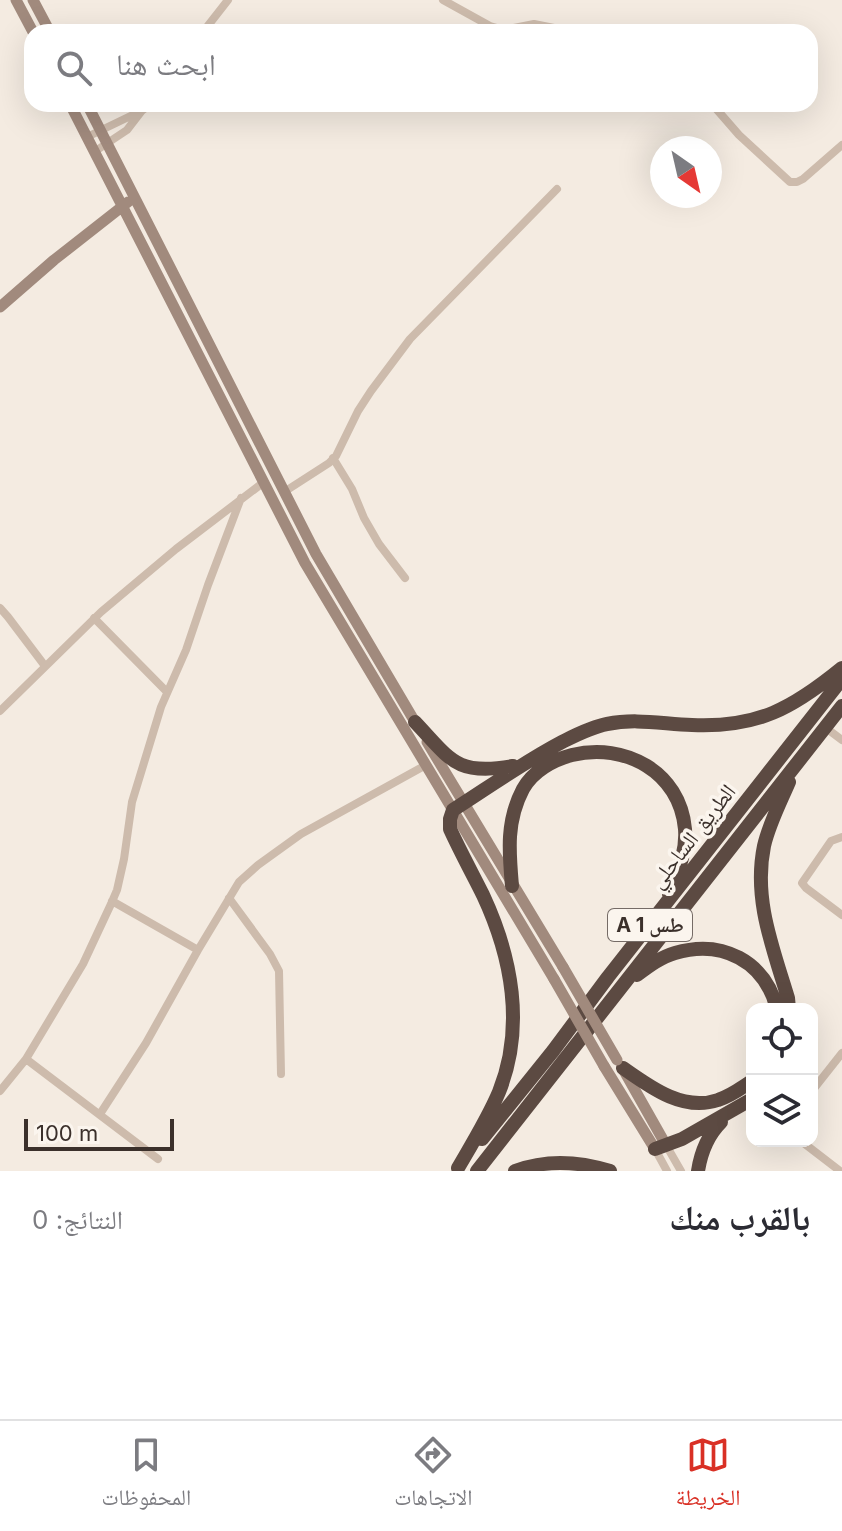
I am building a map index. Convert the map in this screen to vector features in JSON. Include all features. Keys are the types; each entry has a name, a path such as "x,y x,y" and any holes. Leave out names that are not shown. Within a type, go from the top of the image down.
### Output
{"highway":[{"path":"457,1170 499,1092 510,1054 513,1006 510,973 502,942 450,829 450,819 458,806 521,765 583,732 605,724 653,721 728,725 770,715 816,689 842,668"},
{"name":"الطريق الساحلي","path":"457,1170 842,679"},
{"name":"الطريق الساحلي","path":"477,1171 842,706"},
{"path":"415,722 459,766 493,770 521,765"},
{"path":"512,886 511,821 524,786 556,759 603,751 627,755 656,771 670,788 682,812 684,853 666,904"},
{"path":"788,1003 764,916 760,884 771,823 800,760"},
{"path":"610,999 660,959 677,952 699,949 718,950 741,959 759,972 775,1003"},
{"path":"620,1064 660,1093 683,1101 717,1101 746,1085"},
{"path":"661,1147 682,1139 746,1103"},
{"path":"698,1171 707,1140 730,1113"},
{"path":"515,1171 560,1162 610,1171"}],"main road":[{"path":"16,0 29,24"},
{"path":"33,0 46,24"},
{"path":"74,112 305,563 426,765 458,806 563,967 620,1064 661,1147"},
{"path":"91,112 337,592 415,722 458,806 604,1066 661,1147"},
{"path":"0,307 54,260 136,198"}],"street":[{"path":"209,24 228,0"},
{"path":"443,0 486,24"},
{"path":"87,137 135,112"},
{"path":"94,152 127,130 141,112"},
{"path":"719,112 790,182 803,179 842,145"},
{"path":"284,492 333,458 371,391 410,339 557,189"},
{"path":"333,458 379,544 405,578"},
{"path":"0,711 131,585 264,482"},
{"path":"0,1091 26,1059 83,964 112,901 124,859 132,802 167,692 186,650 241,498"},
{"path":"0,608 45,666"},
{"path":"94,618 167,692"},
{"path":"826,728 842,740"},
{"path":"100,1114 247,873 301,834 426,765"},
{"path":"842,837 831,841 802,883 842,915"},
{"path":"229,898 279,971 281,1074"},
{"path":"112,901 198,950"},
{"path":"818,1083 842,1053"},
{"path":"26,1059 158,1159"},
{"path":"661,1147 667,1171"},
{"path":"661,1147 681,1171"},
{"path":"809,1147 840,1171"}]}
